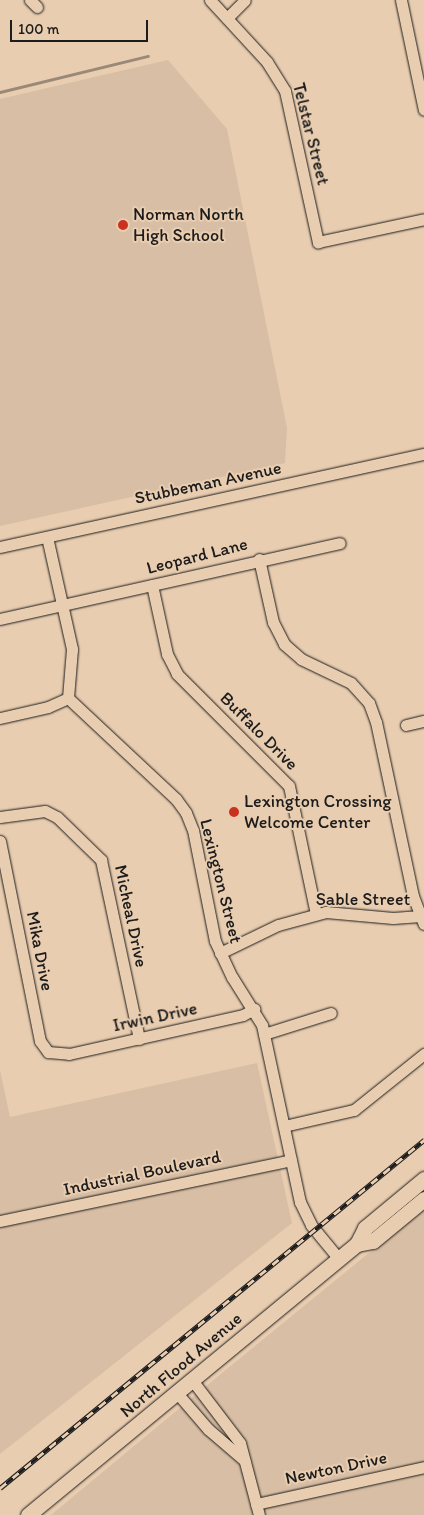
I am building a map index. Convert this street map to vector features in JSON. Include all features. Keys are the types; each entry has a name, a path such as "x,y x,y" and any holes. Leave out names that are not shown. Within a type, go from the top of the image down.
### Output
{"main road":[{"name":"North Flood Avenue","path":"28,1515 357,1244 365,1228 424,1179"},
{"name":"North Flood Avenue","path":"357,1244 373,1242 424,1199"}],"street":[{"name":"Telstar Street","path":"210,0 267,62 285,91 318,242 424,219"},
{"path":"227,18 246,0"},
{"path":"401,0 424,110"},
{"name":"Stubbeman Avenue","path":"0,547 424,454"},
{"path":"0,718 48,707 68,698 73,660 47,537"},
{"name":"Leopard Lane","path":"0,619 259,559 340,543"},
{"path":"259,559 273,622 284,644 301,659 350,682 369,703 376,722 422,919"},
{"name":"Buffalo Drive","path":"152,585 167,654 177,674 289,786 316,914"},
{"name":"Lexington Street","path":"68,698 176,799 186,813 220,953 232,977 254,1009 264,1034 304,1211 311,1225 339,1259"},
{"path":"406,725 424,722"},
{"name":"Micheal Drive","path":"0,817 45,811 57,817 101,860 139,1039"},
{"name":"Mika Drive","path":"0,841 40,1041 48,1052 62,1055"},
{"name":"Sable Street","path":"220,953 262,931 316,914 422,919"},
{"name":"Irwin Drive","path":"62,1055 243,1015 254,1009"},
{"path":"264,1034 331,1013"},
{"path":"284,1126 354,1110 424,1054"},
{"name":"Industrial Boulevard","path":"0,1221 291,1160"},
{"path":"192,1380 240,1443 258,1510"},
{"path":"177,1393 208,1429 244,1460"},
{"name":"Newton Drive","path":"258,1510 424,1467"}],"shaded area":[{"name":"Norman North High School","path":"168,60 227,129 287,428 285,463 0,526 0,99"},
{"path":"257,1063 292,1223 0,1454 0,1070 10,1117"},
{"path":"424,1208 424,1515 51,1515 228,1368"}],"waterway":[{"path":"0,92 148,56"}],"railway":[{"path":"0,1488 424,1140"}],"place":[{"name":"Norman North High School","path":"123,225"},
{"name":"Lexington Crossing Welcome Center","path":"234,812"}]}
